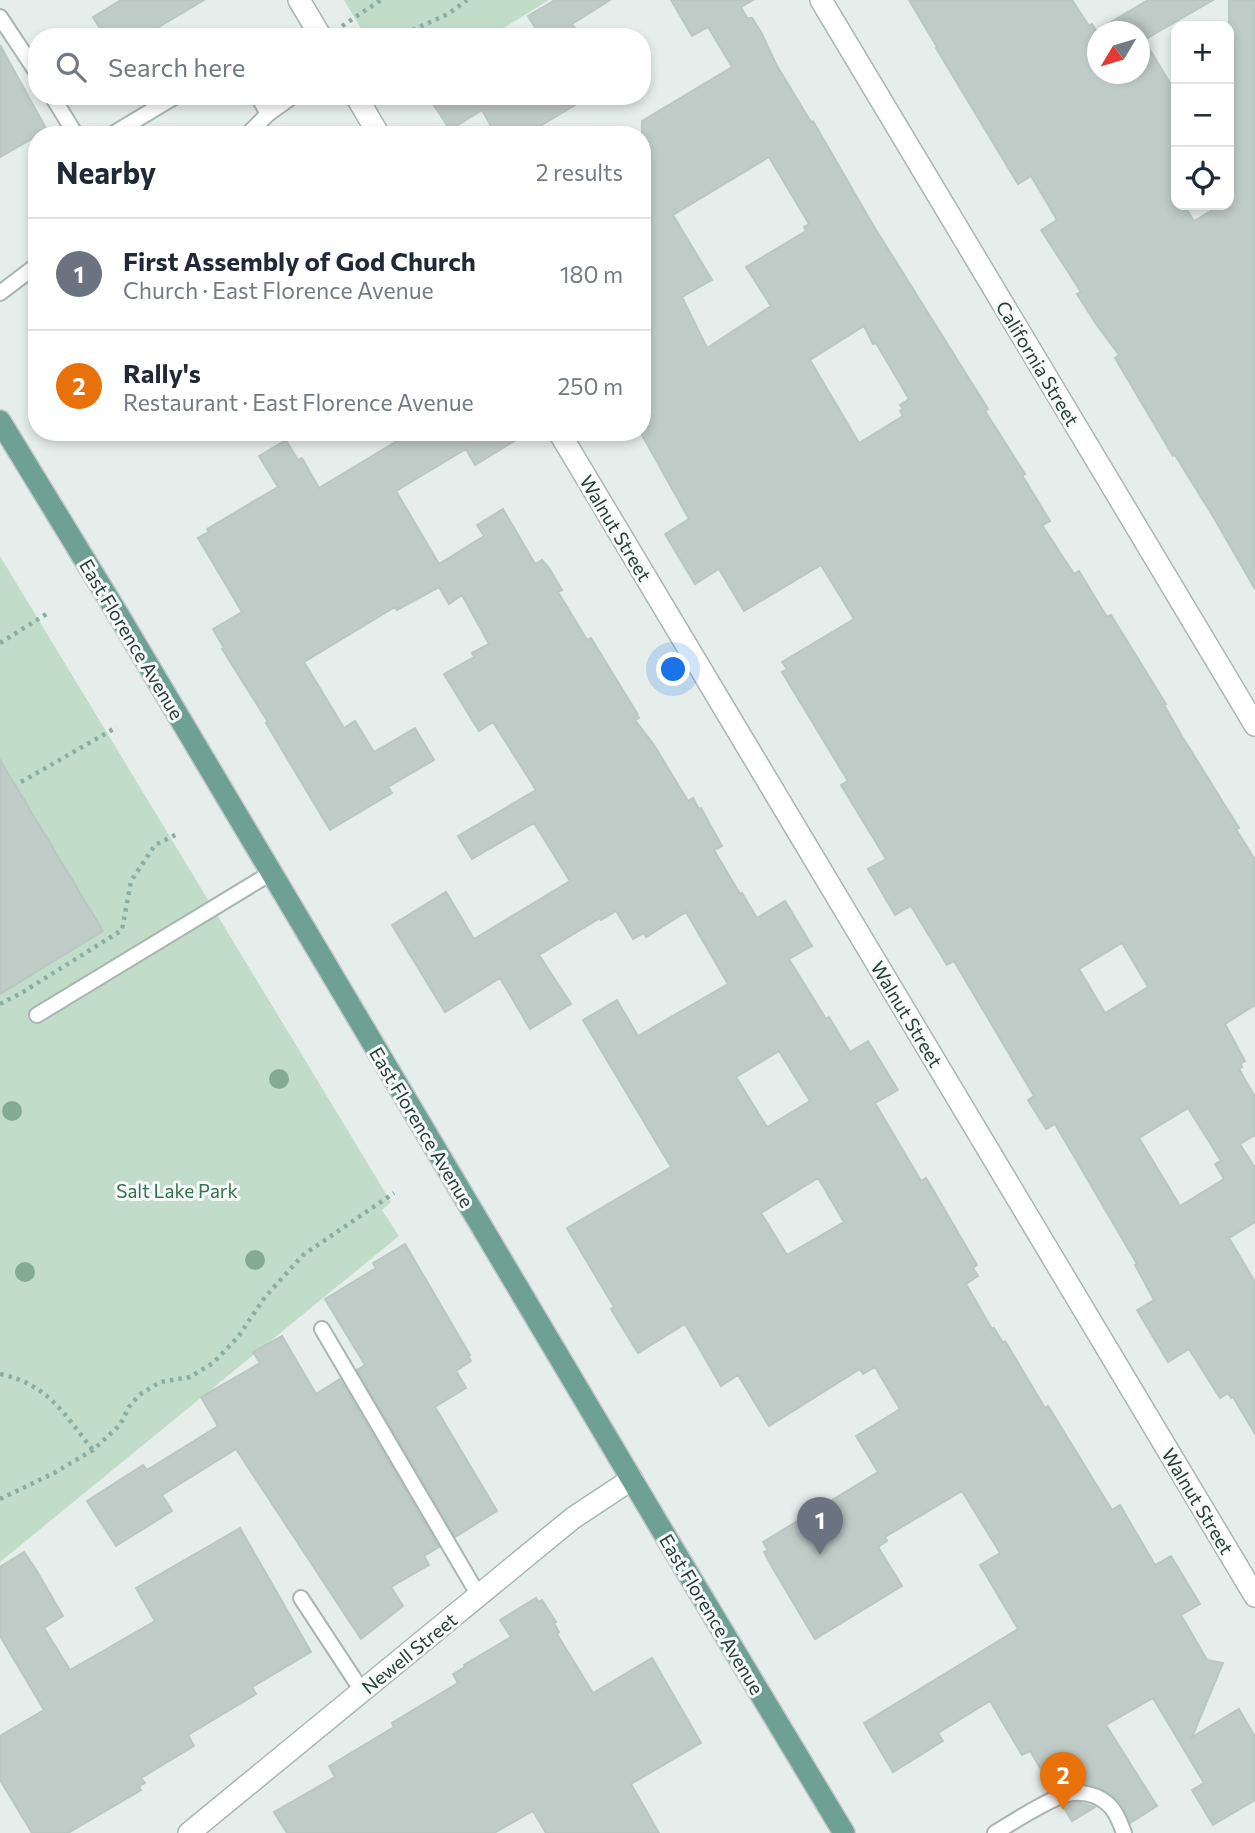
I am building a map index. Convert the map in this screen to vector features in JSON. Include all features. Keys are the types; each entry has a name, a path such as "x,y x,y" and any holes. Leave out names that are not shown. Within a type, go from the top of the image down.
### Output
{"main road":[{"name":"East Florence Avenue","path":"0,421 844,1833"}],"street":[{"path":"299,0 322,28"},
{"name":"California Street","path":"821,0 1255,725"},
{"path":"361,105 374,126"},
{"name":"Walnut Street","path":"564,441 1255,1596"},
{"name":"Newell Street","path":"189,1833 573,1518 632,1479"}],"lane":[{"path":"0,17 28,59"},
{"path":"58,105 70,126"},
{"path":"126,126 161,105"},
{"path":"263,105 268,114"},
{"path":"256,126 280,105"},
{"path":"0,293 28,272"},
{"path":"37,1015 271,873"},
{"path":"322,1329 480,1596"},
{"path":"301,1598 362,1691"},
{"path":"995,1833 1068,1794 1087,1793 1105,1801 1117,1816 1124,1833"}],"path":[{"path":"338,28 381,0"},
{"path":"417,28 447,14 467,0"},
{"path":"0,643 48,613"},
{"path":"21,782 117,727"},
{"path":"0,1004 122,930 131,881 155,845 179,832"},
{"path":"0,1499 54,1473 93,1450 120,1425 139,1395 160,1382 190,1377 213,1363 237,1337 265,1297 303,1255 394,1193"},
{"path":"0,1374 33,1385 44,1393 93,1450"}],"green space":[{"path":"344,0 549,0 504,28 361,28"},
{"name":"Salt Lake Park","path":"0,556 391,1202 382,1210 399,1236 0,1562"}],"building":[{"path":"121,0 204,0 157,28 100,28 93,17"},
{"path":"555,0 610,0 572,24 575,28 535,28 528,16"},
{"path":"671,0 753,0 741,7 747,18 752,18 761,32 777,66 988,409 985,411 1025,474 1022,475 1050,521 1042,525 1074,574 1079,571 1107,617 1111,615 1239,828 1236,829 1255,860 1255,1005 1225,1024 1245,1061 1239,1069 1255,1097 1255,1135 1240,1144 1255,1168 1255,1222 1229,1238 1255,1282 1255,1434 1233,1397 1228,1393 1220,1398 1189,1349 1168,1362 1137,1310 1154,1300 1135,1265 1137,1264 1055,1124 1046,1129 1028,1100 1034,1096 954,961 947,965 911,906 895,915 868,869 886,859 841,785 848,781 782,672 787,669 782,662 854,619 821,565 744,611 719,569 695,584 665,534 689,519 645,441 651,441 651,126 642,126 642,121 732,67 708,27 692,36","holes":["769,157 809,224 804,227 806,231 746,267 771,306 707,348 682,297 712,280 673,215","864,326 909,399 900,405 903,416 859,443 810,360","1122,943 1148,987 1105,1013 1079,969","1188,1108 1221,1161 1215,1164 1224,1179 1180,1206 1139,1138"]},
{"path":"909,0 1072,0 1087,23 1087,84 1150,84 1150,50 1171,85 1171,210 1187,210 1194,221 1213,210 1234,210 1234,21 1229,21 1229,0 1255,0 1255,589 1115,358 1119,355 1077,294 1081,292 1041,230 1057,220 1031,176 1018,184"},
{"path":"1148,0 1213,0 1177,21 1171,21 1171,24 1150,37 1150,21 1113,21"},
{"path":"0,45 28,96 28,105 33,105 45,126 28,126 28,141 0,157"},
{"path":"434,105 575,105 540,126 491,126 482,110 456,126 447,126"},
{"path":"287,441 298,460 302,458 319,488 397,441 514,441 475,465 466,449 396,491 439,564 484,536 477,525 503,509 535,564 542,560 549,568 562,590 558,592 587,640 591,638 637,713 639,718 635,720 654,745 688,801 693,798 699,809 701,808 722,846 714,850 757,918 785,901 812,946 789,959 850,1052 868,1041 898,1090 875,1103 921,1181 926,1178 977,1265 973,1268 978,1276 966,1284 992,1329 994,1328 1003,1343 1005,1341 1112,1510 1120,1505 1155,1565 1171,1556 1200,1604 1181,1615 1207,1660 1223,1663 1192,1737 1239,1709 1255,1737 1255,1800 1213,1825 1192,1790 1204,1783 1153,1698 1106,1725 1157,1806 1130,1823 1118,1801 1100,1788 1076,1783 1053,1789 1030,1751 1022,1755 990,1701 938,1733 943,1741 893,1772 864,1723 1018,1629 980,1565 1000,1553 962,1491 885,1537 887,1541 878,1547 902,1586 815,1639 772,1567 764,1552 768,1550 763,1542 878,1472 856,1436 900,1409 875,1367 863,1374 860,1369 769,1426 738,1375 721,1386 685,1324 638,1353 567,1228 671,1167 583,1020 617,1000 638,1036 728,984 686,912 646,937 644,933 633,939 616,911 539,955 571,1004 530,1029 500,978 445,1012 392,925 446,892 474,939 570,881 534,823 472,859 458,836 536,790 493,722 479,731 444,674 474,657 472,653 489,644 462,595 449,604 439,587 397,610 395,607 304,662 344,728 355,721 374,752 415,728 434,760 388,787 392,793 330,830 222,649 224,648 213,629 242,612 198,538 209,532 207,529 278,487 259,456","holes":["779,1051 810,1101 767,1127 736,1077","818,1178 844,1222 787,1255 761,1213"]},
{"path":"0,760 103,931 0,994"},
{"path":"405,1244 470,1355 468,1356 471,1361 456,1371 466,1388 435,1407 497,1511 455,1537 357,1370 365,1365 325,1299 376,1268 373,1263"},
{"path":"282,1336 316,1394 340,1379 439,1547 424,1556 429,1565 391,1587 403,1606 361,1639 236,1449 162,1495 172,1511 116,1546 87,1501 143,1465 147,1470 218,1426 201,1397 260,1363 253,1352"},
{"path":"240,1528 311,1652 252,1687 256,1694 188,1735 194,1746 141,1778 145,1783 139,1786 141,1790 68,1833 32,1833 0,1780 0,1736 44,1710 0,1636 0,1567 24,1552 35,1568 63,1616 44,1628 70,1670 155,1621 136,1588"},
{"path":"536,1598 538,1602 542,1600 556,1622 554,1623 559,1632 557,1634 593,1693 652,1658 701,1743 631,1784 659,1833 546,1833 533,1811 494,1833 287,1833 274,1812 335,1777 329,1766 394,1727 392,1723 458,1683 453,1674 511,1637 500,1620"},
{"path":"1077,1802 1095,1807 1072,1821 1063,1806"}],"place":[{"name":"First Assembly of God Church","path":"820,1555"},
{"name":"Rally's","path":"1063,1810"}]}
